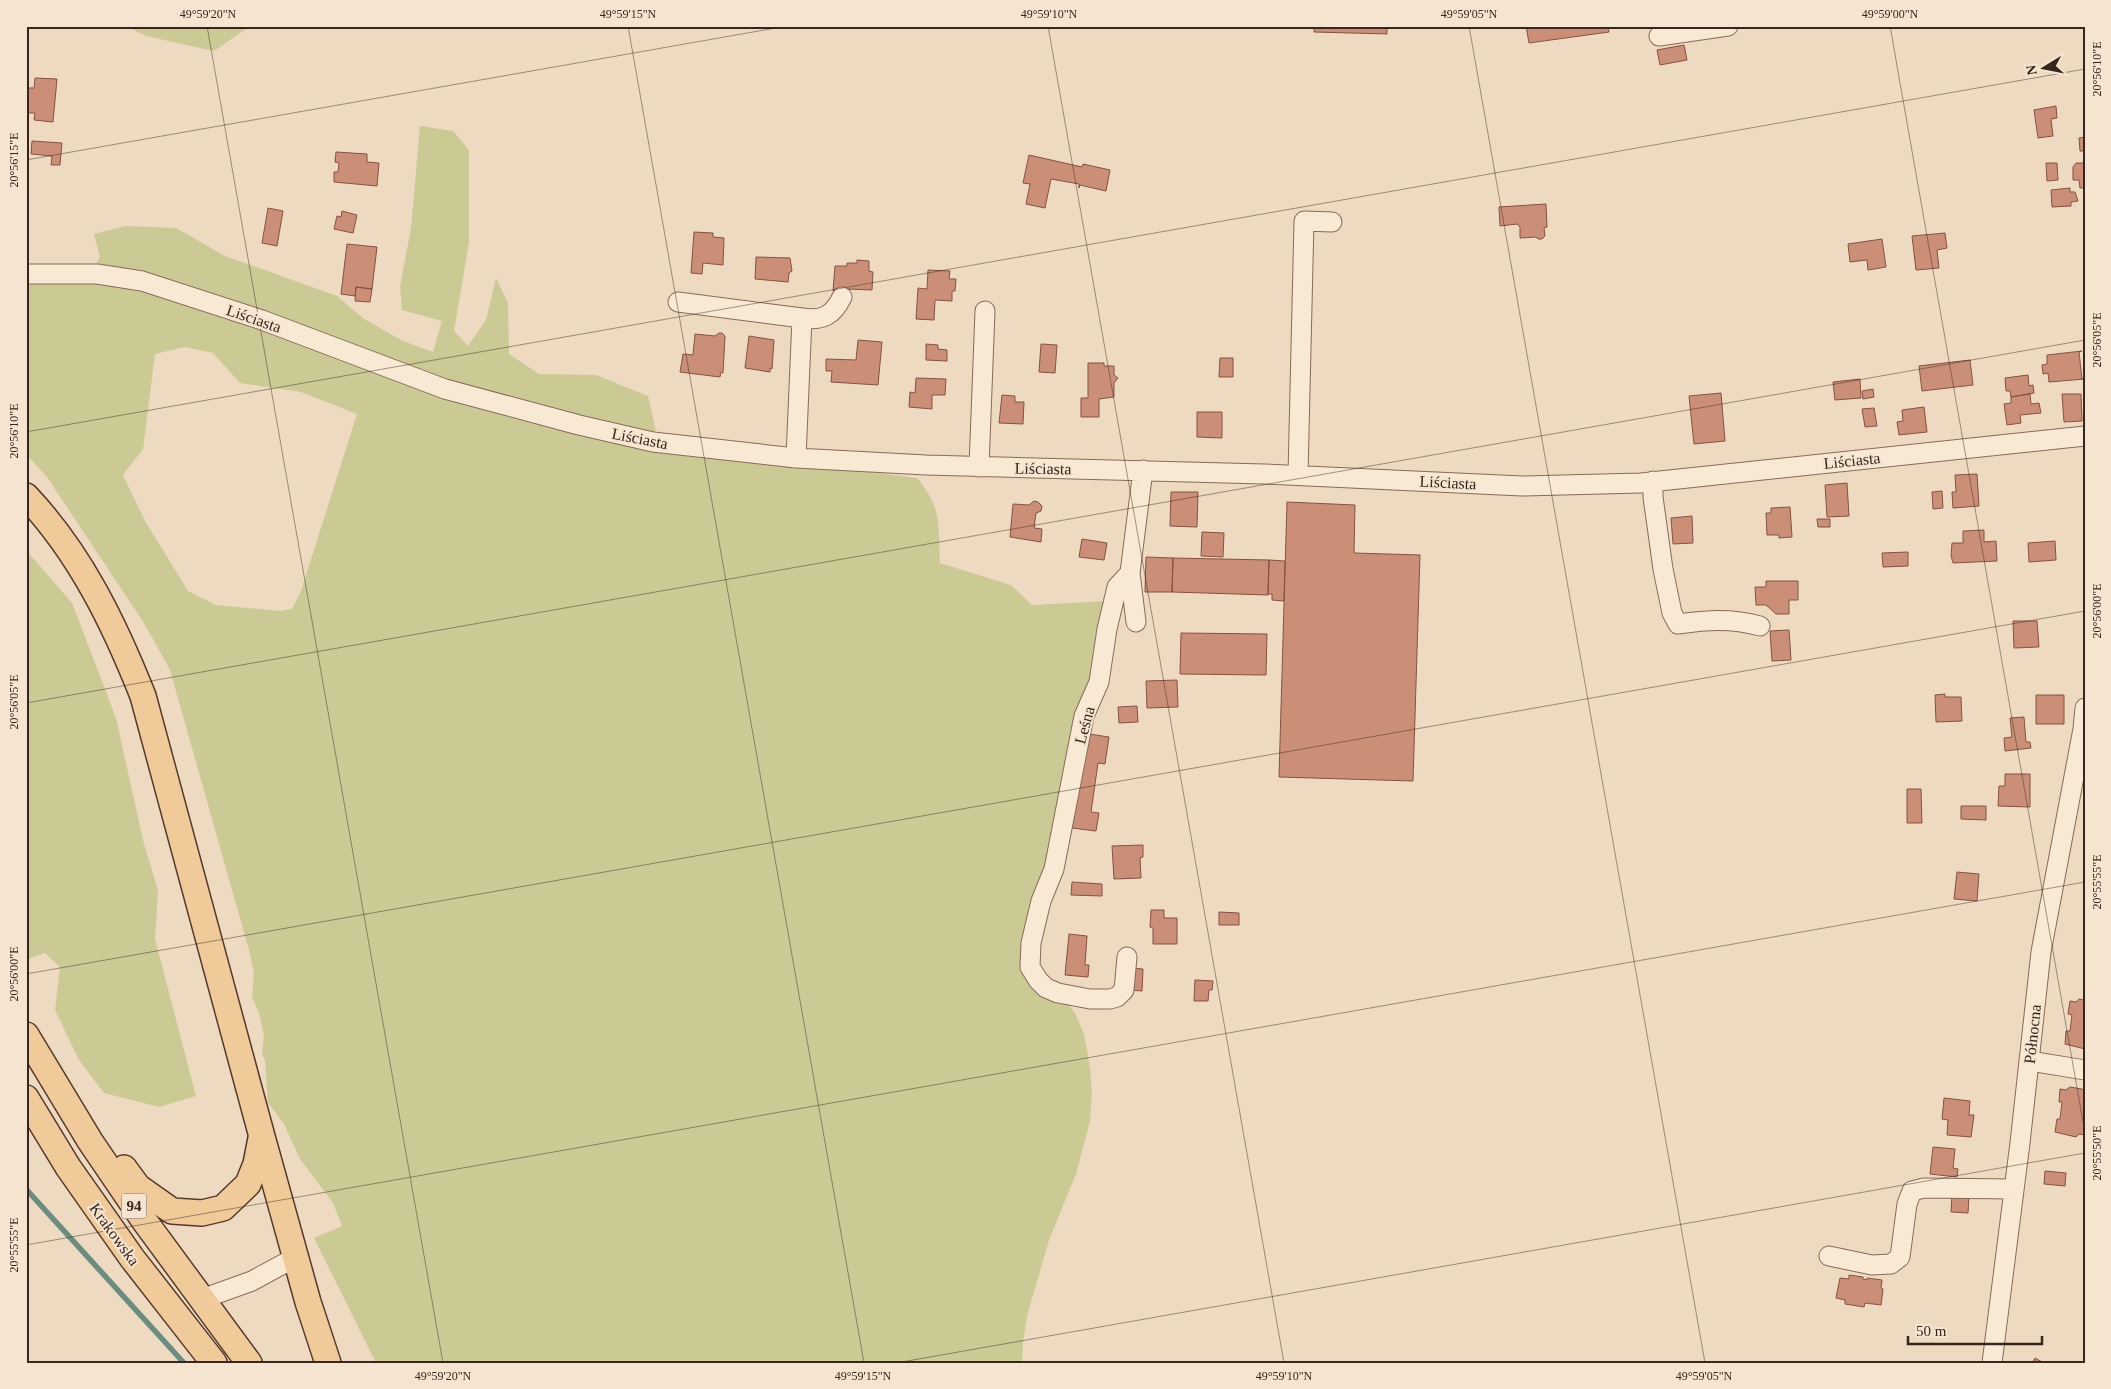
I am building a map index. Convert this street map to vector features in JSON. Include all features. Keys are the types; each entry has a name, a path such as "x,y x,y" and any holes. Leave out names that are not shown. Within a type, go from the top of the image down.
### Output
{"main road":[{"path":"26,496 62,539 85,573 125,652 143,696 261,1133 328,1363"},
{"path":"28,1039 138,1187 172,1211 202,1213 223,1208 236,1197 248,1184 256,1164 261,1133"},
{"name":"94","path":"28,1039 90,1141 143,1218 249,1363"},
{"name":"Krakowska","path":"26,1098 68,1167 94,1205 132,1258 214,1363"}],"street":[{"path":"1659,36 1728,26"},
{"path":"1298,475 1304,221 1332,222"},
{"name":"Liściasta","path":"26,274 97,274 142,281 262,320 445,389 579,425 654,442 796,458 979,467 1298,475 1522,486 1654,481 2085,436"},
{"path":"678,302 817,320 836,310 842,297"},
{"path":"979,467 985,311"},
{"path":"796,458 802,318"},
{"name":"Leśna","path":"1127,957 1124,990 1117,997 1110,999 1090,999 1046,988 1038,980 1030,967 1033,934 1041,901 1054,869 1084,716 1099,682 1107,629 1117,587 1130,573 1143,470"},
{"path":"1654,481 1653,497 1663,570 1672,613 1678,624 1714,619 1760,626"},
{"path":"1130,573 1136,622"},
{"name":"Północna","path":"1992,1363 2041,952 2083,729 2085,708"},
{"path":"2029,1061 2085,1070"},
{"path":"1829,1256 1872,1265 1891,1264 1896,1261 1900,1257 1907,1204 1912,1191 1924,1188 2014,1189"},
{"path":"202,1299 252,1281 296,1257"}],"shaded area":[{"path":"126,26 250,26 214,51 146,36"},
{"path":"420,126 453,131 469,150 469,242 454,331 468,346 486,320 496,278 508,303 509,354 539,374 596,375 648,396 659,445 917,478 931,499 938,518 940,563 1011,585 1032,605 1107,601 1099,656 1076,723 1058,800 1048,869 1027,918 1024,942 1026,955 1075,1013 1084,1034 1092,1093 1090,1121 1076,1174 1049,1240 1027,1316 1022,1363 376,1363 314,1238 342,1226 333,1203 300,1159 284,1124 268,1103 265,1061 262,1053 264,1036 259,1013 252,997 254,973 249,950 170,670 144,623 47,477 26,454 26,273 90,275 100,257 94,234 126,226 176,228 225,256 337,296 364,319 403,341 433,352 442,321 402,310 400,287 411,228","holes":["185,347 213,353 240,383 301,392 357,414 301,591 292,609 280,611 216,605 188,591 145,521 123,475 143,449 155,354"]},
{"path":"26,550 72,603 116,718 143,840 158,891 155,939 196,1096 159,1107 104,1093 79,1060 55,1010 60,967 45,953 26,960"}],"building":[{"path":"1314,26 1387,26 1387,34 1314,32"},
{"path":"1526,26 1608,26 1609,32 1529,43"},
{"path":"1684,45 1687,60 1660,65 1657,50"},
{"path":"35,78 57,79 53,122 34,120 35,113 26,113 28,88 34,88"},
{"path":"2056,106 2057,118 2051,119 2053,136 2038,138 2034,110"},
{"path":"2085,137 2085,151 2080,151 2079,138"},
{"path":"32,141 62,143 60,165 51,165 52,156 31,154"},
{"path":"336,152 367,154 367,162 379,163 377,186 334,182 334,172 338,172 339,163 335,162"},
{"path":"1029,155 1082,167 1083,164 1110,170 1106,191 1080,185 1079,188 1079,184 1051,179 1045,208 1026,204 1030,184 1023,183"},
{"path":"2046,163 2057,163 2058,180 2047,181"},
{"path":"2076,163 2085,163 2085,188 2080,188 2079,180 2073,180 2073,167"},
{"path":"2070,188 2070,192 2075,192 2078,201 2071,202 2071,206 2052,207 2051,190"},
{"path":"1546,204 1547,227 1544,228 1545,236 1542,239 1536,237 1520,238 1520,227 1517,224 1500,226 1499,207"},
{"path":"268,208 283,211 277,246 262,243"},
{"path":"342,211 357,215 353,233 334,229 337,216 341,217"},
{"path":"694,232 713,233 713,237 724,238 723,265 703,263 702,274 691,273"},
{"path":"1945,233 1947,248 1937,250 1939,268 1916,270 1912,236"},
{"path":"1882,239 1886,267 1868,270 1867,260 1850,262 1848,244"},
{"path":"347,244 377,247 372,289 356,287 355,296 341,294"},
{"path":"756,257 790,258 792,271 789,273 788,282 755,279"},
{"path":"857,260 869,261 869,271 873,272 872,290 847,289 847,292 833,291 835,266 847,266 847,263 857,263"},
{"path":"928,270 950,271 949,279 956,279 955,291 952,291 952,301 935,300 934,320 916,319 918,288 927,289"},
{"path":"356,287 372,289 370,302 355,301"},
{"path":"719,333 725,336 723,373 721,372 720,377 680,372 683,354 693,355 695,334 715,336"},
{"path":"749,336 774,340 772,369 770,368 770,372 745,368"},
{"path":"858,340 882,342 878,385 831,382 832,371 826,371 826,359 856,360"},
{"path":"926,344 938,345 938,349 947,350 947,361 926,360"},
{"path":"1041,344 1057,345 1055,373 1039,372"},
{"path":"2082,351 2079,352 2082,379 2085,379 2049,382 2048,373 2043,374 2042,365 2047,364 2047,355"},
{"path":"1220,358 1233,358 1233,377 1219,377"},
{"path":"1970,360 1973,385 1922,391 1919,366"},
{"path":"1088,363 1104,363 1104,366 1114,366 1114,375 1118,378 1114,383 1114,397 1099,399 1099,417 1081,417 1081,398 1088,398"},
{"path":"2028,375 2029,386 2033,385 2034,393 2011,397 2010,391 2006,391 2005,378"},
{"path":"916,378 946,379 945,395 932,395 932,409 909,407 910,392 915,393"},
{"path":"1860,379 1861,398 1835,400 1833,382"},
{"path":"1873,389 1874,397 1863,399 1862,391"},
{"path":"1721,393 1725,441 1694,444 1689,396"},
{"path":"2030,394 2031,404 2039,403 2041,413 2020,415 2021,423 2007,425 2004,404 2011,403 2011,397"},
{"path":"2062,394 2081,394 2082,421 2064,422"},
{"path":"1002,395 1015,396 1015,402 1024,402 1023,424 999,423"},
{"path":"1924,407 1927,432 1899,435 1897,422 1903,421 1902,410"},
{"path":"1874,408 1877,426 1865,427 1862,409"},
{"path":"1197,412 1222,412 1222,438 1197,437"},
{"path":"1977,474 1979,506 1953,508 1952,492 1956,492 1955,475"},
{"path":"1847,483 1849,516 1827,517 1825,485"},
{"path":"1942,491 1943,508 1933,509 1932,492"},
{"path":"1171,492 1198,492 1197,527 1170,526"},
{"path":"1034,501 1042,506 1041,511 1036,513 1034,528 1042,529 1041,542 1010,537 1013,504 1029,505"},
{"path":"1287,502 1355,505 1354,553 1420,555 1413,781 1279,777"},
{"path":"1790,507 1792,537 1779,538 1779,535 1767,535 1766,513 1771,513 1771,508"},
{"path":"1692,516 1693,543 1673,544 1671,518"},
{"path":"1817,519 1830,519 1830,527 1818,527"},
{"path":"1984,530 1984,542 1996,541 1997,561 1953,563 1951,556 1952,543 1963,543 1963,531"},
{"path":"1202,532 1224,533 1223,557 1201,556"},
{"path":"1082,539 1107,543 1104,560 1079,557"},
{"path":"2055,541 2056,560 2029,562 2028,543"},
{"path":"1908,552 1908,566 1883,567 1882,553"},
{"path":"1146,557 1173,558 1172,592 1145,592"},
{"path":"1173,558 1269,560 1268,595 1172,592"},
{"path":"1269,560 1285,561 1284,601 1272,600 1272,594 1268,594"},
{"path":"1766,581 1798,581 1798,600 1789,600 1789,614 1776,614 1766,605 1756,605 1755,587 1766,587"},
{"path":"2013,621 2037,621 2039,647 2014,648"},
{"path":"1789,630 1791,660 1772,661 1770,631"},
{"path":"1181,633 1267,634 1266,675 1180,674"},
{"path":"1177,680 1178,707 1147,708 1146,681"},
{"path":"1945,694 1945,697 1961,697 1962,721 1936,722 1935,695"},
{"path":"2036,695 2064,695 2064,724 2036,724"},
{"path":"1137,706 1138,722 1119,723 1118,707"},
{"path":"2024,717 2026,742 2030,742 2031,748 2005,751 2004,738 2012,737 2010,718"},
{"path":"1089,734 1109,737 1105,764 1098,763 1091,812 1099,813 1096,831 1072,828"},
{"path":"2005,774 2030,774 2030,807 1998,806 1999,786 2005,786"},
{"path":"1907,789 1921,789 1922,823 1907,823"},
{"path":"1961,806 1986,806 1986,820 1961,819"},
{"path":"1143,845 1143,857 1140,858 1141,878 1114,879 1112,846"},
{"path":"1957,872 1979,874 1977,901 1954,899"},
{"path":"1072,882 1102,884 1102,896 1071,895"},
{"path":"1151,910 1164,910 1164,918 1177,918 1177,944 1153,944 1153,928 1150,927"},
{"path":"1219,912 1239,913 1239,925 1219,925"},
{"path":"1069,934 1087,936 1085,965 1089,965 1088,977 1065,975"},
{"path":"1131,968 1143,969 1142,991 1129,990"},
{"path":"1195,980 1213,981 1212,990 1209,990 1208,1001 1194,1001"},
{"path":"2079,999 2085,1000 2085,1049 2065,1044 2066,1031 2070,1031 2072,1015 2068,1014 2070,1001 2076,1002"},
{"path":"2070,1087 2082,1089 2085,1092 2085,1135 2079,1134 2076,1137 2055,1132 2057,1119 2060,1119 2062,1102 2059,1102 2060,1089 2066,1090"},
{"path":"1944,1098 1970,1101 1969,1115 1974,1115 1971,1137 1947,1135 1948,1120 1942,1119"},
{"path":"1933,1147 1955,1149 1953,1168 1958,1169 1957,1177 1930,1174"},
{"path":"2045,1171 2066,1173 2065,1186 2044,1184"},
{"path":"1952,1194 1969,1195 1968,1213 1951,1212"},
{"path":"1849,1275 1863,1277 1863,1279 1867,1280 1867,1278 1882,1280 1881,1305 1865,1303 1864,1307 1845,1304 1845,1300 1836,1298 1840,1278 1849,1279"},
{"path":"2035,1358 2044,1363 2032,1363"}],"waterway":[{"path":"26,1189 184,1363"}]}
